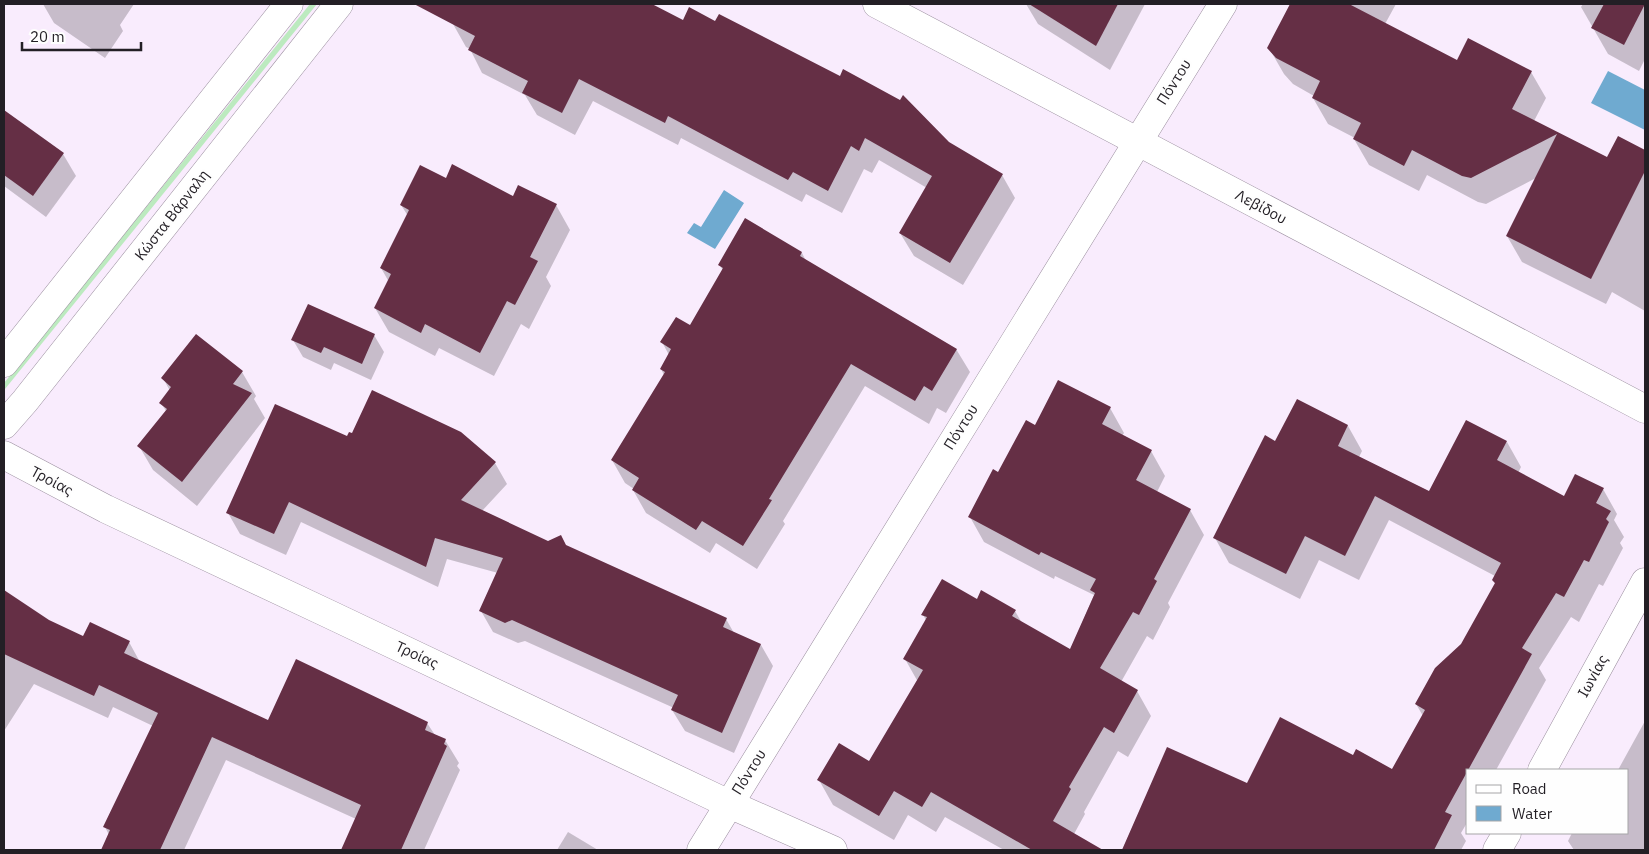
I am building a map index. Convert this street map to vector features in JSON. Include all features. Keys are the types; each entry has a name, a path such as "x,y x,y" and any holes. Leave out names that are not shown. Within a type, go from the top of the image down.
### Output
{"street":[{"path":"4,363 289,4"},
{"name":"Κώστα Βάρναλη","path":"4,425 339,4"},
{"name":"Λεβίδου","path":"877,4 1645,409"},
{"name":"Πόντου","path":"701,850 1222,4"},
{"name":"Τροίας","path":"4,455 106,509 729,804 833,850"},
{"name":"Ιωνίας","path":"1543,769 1645,582"},
{"path":"1497,850 1506,834"}],"green space":[{"path":"310,4 317,4 5,389 4,383"}],"water":[{"path":"1608,71 1645,90 1645,130 1591,103"},
{"path":"724,190 744,203 715,249 687,233 694,223 701,227"}],"building":[{"path":"414,4 652,4 683,20 689,7 715,21 719,14 840,76 843,69 900,100 903,95 949,142 1003,174 950,263 899,233 932,176 865,138 859,151 851,146 828,191 793,172 788,180 668,116 665,123 579,79 562,113 522,93 528,81 468,50 475,36"},
{"path":"1029,4 1118,4 1096,46"},
{"path":"1290,4 1349,4 1457,60 1468,38 1532,71 1512,109 1607,157 1618,136 1645,150 1645,171 1591,279 1506,236 1557,134 1471,178 1462,176 1412,150 1404,166 1353,139 1361,123 1312,98 1320,81 1276,58 1267,48"},
{"path":"1604,4 1645,4 1624,45 1591,28"},
{"path":"4,110 64,153 33,196 4,175"},
{"path":"452,164 513,196 518,185 557,204 530,257 538,261 515,305 507,301 480,353 425,324 421,333 374,308 391,274 380,268 409,210 400,205 420,165 446,178"},
{"path":"745,218 802,252 800,256 957,349 932,391 924,386 915,401 851,364 769,499 772,500 743,546 702,521 696,530 632,490 639,478 611,460 665,372 660,369 671,349 660,342 676,317 690,325 723,268 718,265"},
{"path":"308,304 375,334 362,364 324,347 321,353 291,340"},
{"path":"196,334 243,371 233,384 252,393 182,482 137,446 167,409 159,403 171,387 161,378"},
{"path":"1058,380 1111,407 1102,424 1152,450 1136,480 1191,509 1154,579 1157,581 1139,615 1133,612 1100,668 1138,690 1114,733 1104,727 1069,787 1071,789 1053,821 1103,850 1032,850 931,792 922,807 894,791 879,816 817,780 839,743 869,761 923,670 903,659 927,617 921,615 942,579 977,599 981,590 1016,610 1012,616 1070,649 1095,593 1090,590 1096,579 1041,552 1039,555 968,517 993,469 998,472 1026,420 1035,425"},
{"path":"372,390 461,432 496,462 461,500 548,541 561,535 566,545 727,618 723,627 761,644 722,733 671,710 678,695 512,620 505,623 479,611 503,558 435,538 426,567 289,502 274,534 226,513 275,404 347,436 349,432 352,433"},
{"path":"1297,399 1348,425 1338,446 1429,491 1466,420 1507,441 1497,460 1564,496 1575,474 1604,488 1596,503 1611,511 1606,519 1609,522 1589,562 1584,560 1564,597 1556,593 1522,648 1532,654 1469,769 1466,769 1466,774 1445,812 1452,815 1434,850 1122,850 1167,747 1247,783 1280,717 1353,755 1356,749 1392,769 1425,710 1415,704 1435,668 1461,644 1495,583 1492,580 1501,563 1375,496 1345,556 1305,536 1286,574 1213,538 1265,435 1275,441"},
{"path":"4,590 49,620 83,636 90,622 130,641 124,653 268,720 296,659 428,722 425,730 446,739 444,744 447,746 401,850 341,850 361,805 212,737 160,850 101,850 110,830 103,827 158,713 99,685 94,696 4,654"}]}
